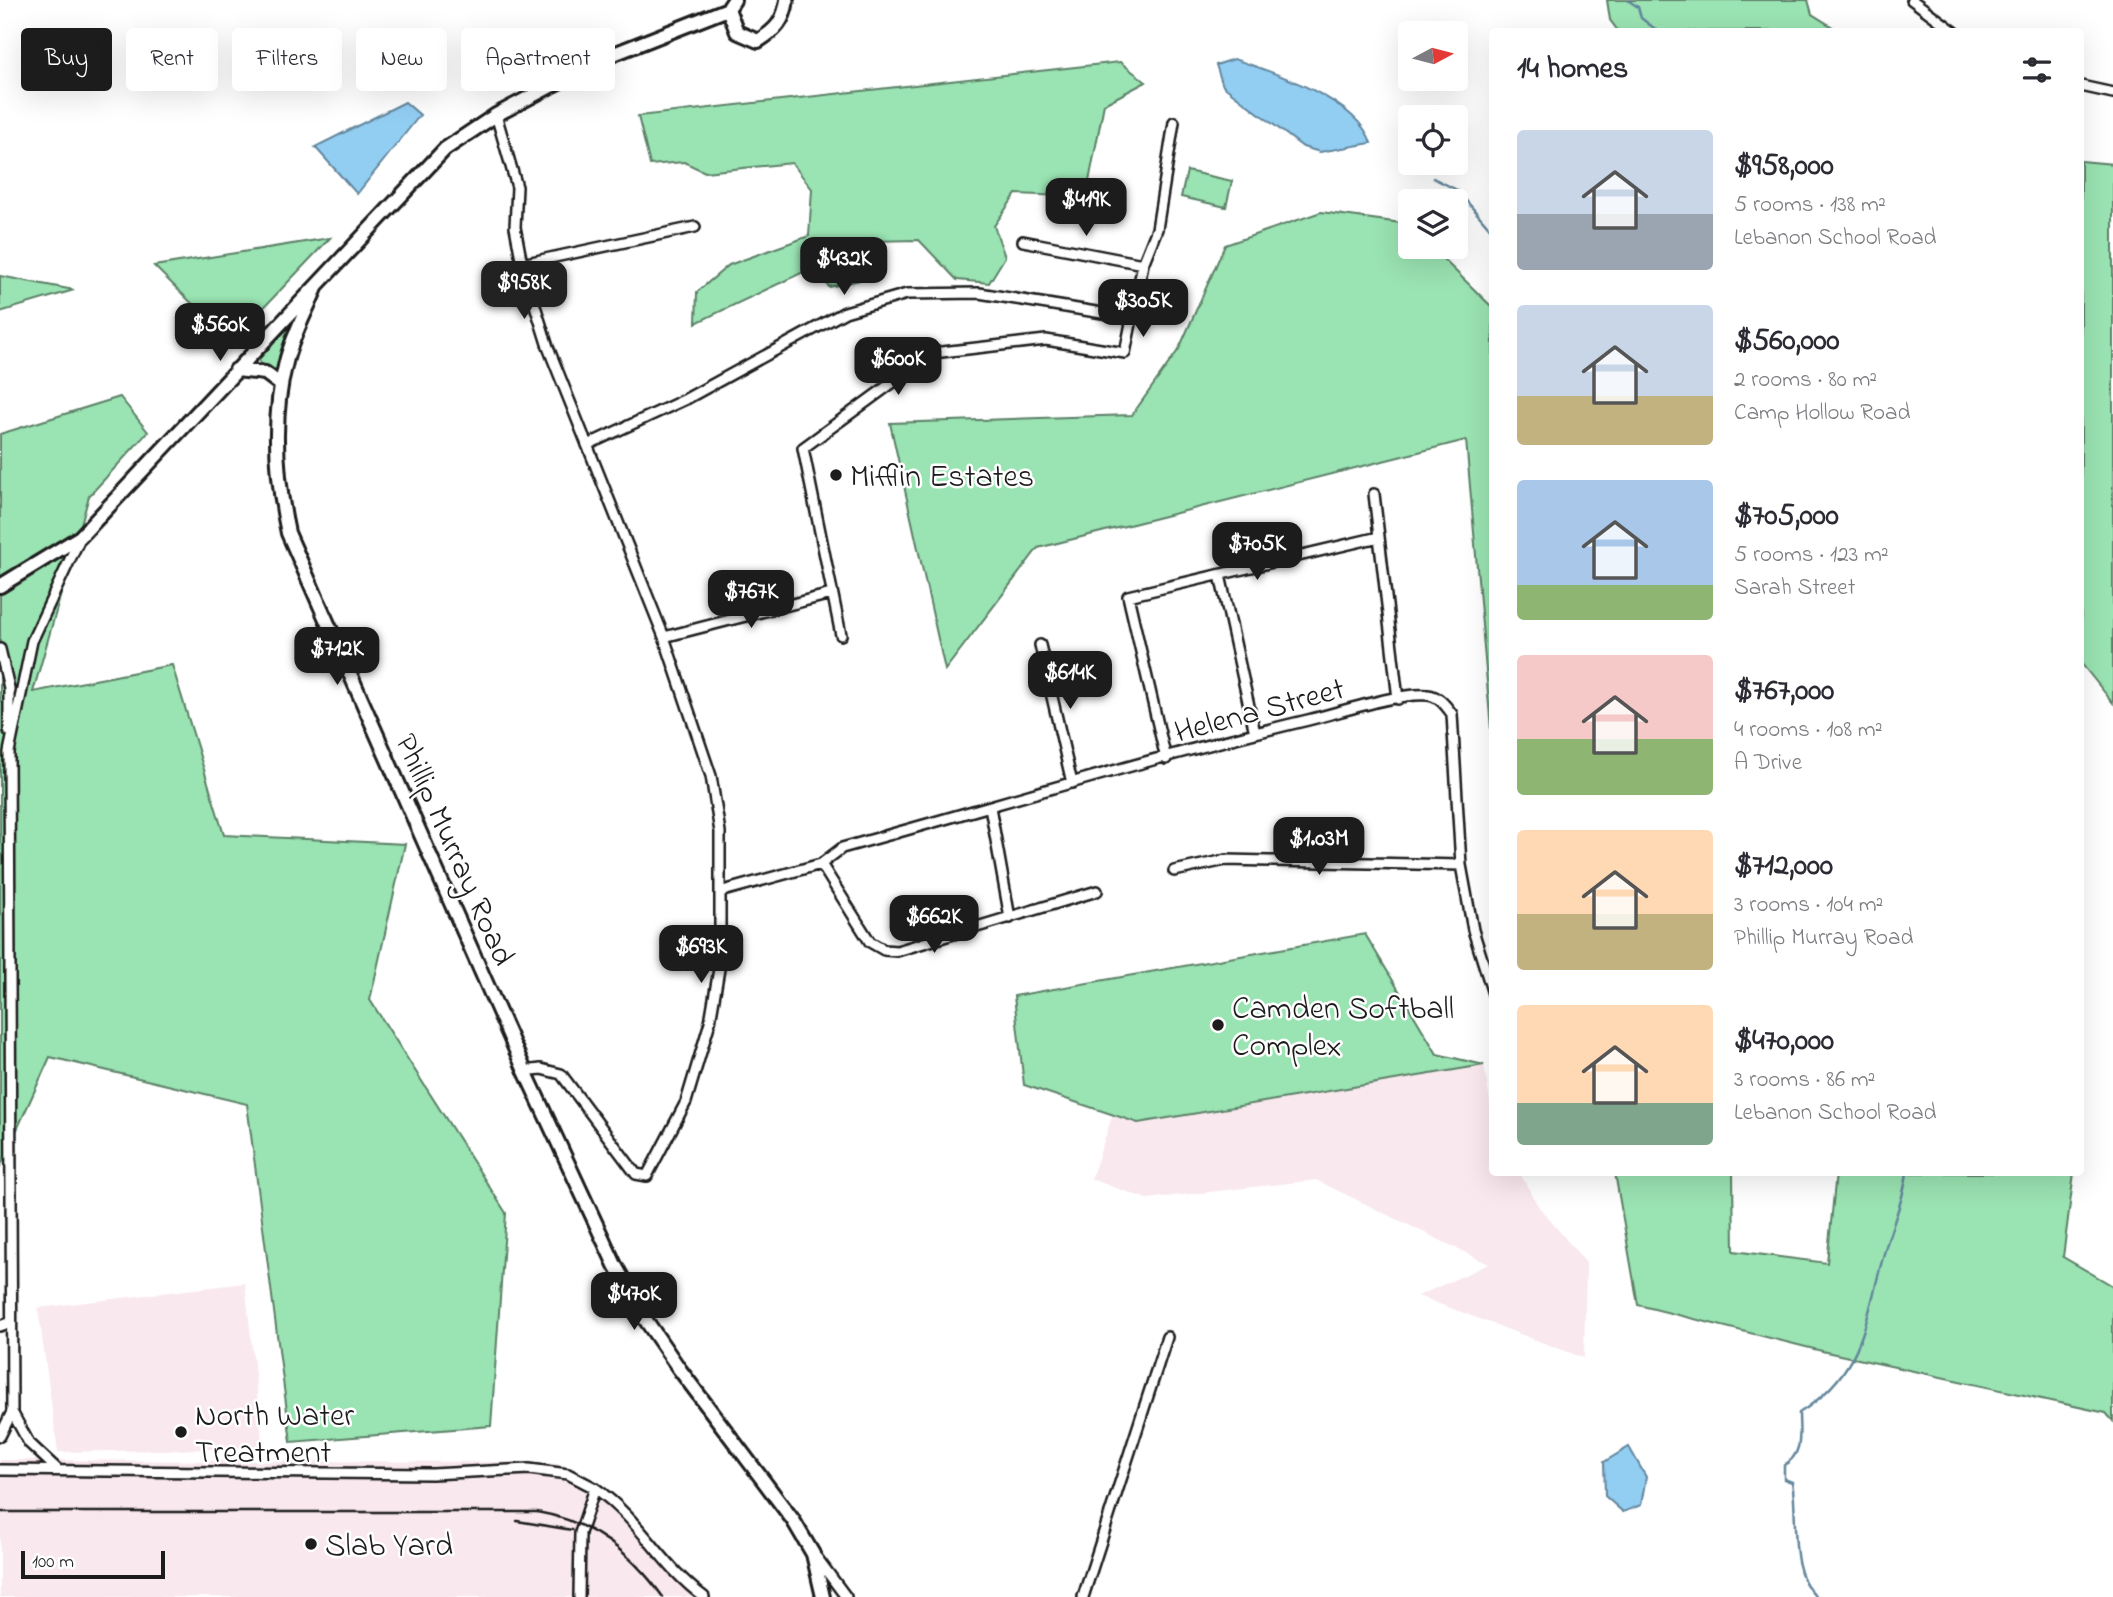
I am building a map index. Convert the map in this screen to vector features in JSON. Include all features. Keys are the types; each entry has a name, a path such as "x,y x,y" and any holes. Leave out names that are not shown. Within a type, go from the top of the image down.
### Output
{"street":[{"path":"0,586 80,537 445,149 496,114 606,57 731,5 737,32 758,41 772,32 785,16 788,0"},
{"path":"1912,0 1950,28"},
{"path":"2084,87 2113,93"},
{"path":"496,114 517,187 515,227 522,264 548,347 663,637 711,776 720,832 723,891 720,963 709,1023 686,1102 654,1168 647,1176 636,1174 561,1074 541,1069 525,1071"},
{"path":"841,635 803,448 933,353 1046,340 1125,354 1143,264 1157,229 1174,122"},
{"path":"522,264 695,227"},
{"path":"1023,241 1143,264"},
{"name":"Phillip Murray Road","path":"316,288 286,362 281,385 277,438 278,486 288,533 525,1071 603,1241 645,1319 793,1520 813,1554 823,1597"},
{"path":"587,445 686,399 845,312 907,294 979,293 1133,318"},
{"path":"236,370 265,373 281,385"},
{"path":"1374,494 1398,699"},
{"path":"9,752 32,641 80,537"},
{"path":"1166,759 1128,596 1379,537"},
{"path":"1220,575 1255,733"},
{"path":"663,637 831,594"},
{"path":"1040,645 1072,783"},
{"path":"0,649 9,688 12,1412 0,1436"},
{"name":"Helena Street","path":"723,891 821,864 842,848 1072,783 1255,733 1398,699 1429,695 1444,702 1452,714 1461,864 1474,930 1489,981"},
{"path":"990,807 1010,918"},
{"path":"1174,871 1226,860 1461,864"},
{"path":"821,864 870,942 884,950 897,951 1097,891"},
{"path":"0,1325 11,1322"},
{"path":"1083,1597 1167,1337"},
{"path":"12,1412 29,1443 57,1469"},
{"path":"0,1470 432,1474 529,1469 568,1474 595,1488 635,1520 680,1578 704,1597"},
{"path":"579,1597 580,1533 595,1488"},
{"path":"813,1554 846,1597"}],"shaded area":[{"path":"1484,1065 1489,1096 1489,1176 1522,1176 1538,1206 1586,1263 1584,1358 1418,1296 1489,1264 1316,1180 1147,1199 1091,1179 1113,1114 1139,1123"},
{"name":"North Water Treatment","path":"245,1283 263,1448 58,1452 38,1308"},
{"path":"0,1460 559,1464 585,1474 632,1510 705,1597 0,1597"}],"green space":[{"path":"1607,0 1808,0 1812,14 1834,28 1616,28 1610,20"},
{"path":"1120,62 1146,82 1104,104 1086,197 1016,194 994,226 1005,257 989,283 957,280 919,240 869,241 860,280 829,287 816,266 696,323 697,292 729,265 809,236 812,189 792,163 705,172 684,162 650,165 638,116"},
{"path":"2084,161 2113,164 2113,703 2084,667"},
{"path":"1187,171 1232,181 1226,207 1181,197"},
{"path":"1321,212 1398,223 1398,259 1443,259 1489,304 1489,706 1466,440 1038,548 945,670 890,423 1132,415 1179,349 1225,245"},
{"path":"330,238 231,342 154,266"},
{"path":"0,276 74,290 0,312"},
{"path":"288,328 278,368 273,370 260,363 259,359"},
{"path":"120,397 148,432 89,496 33,692 172,665 224,835 405,844 370,1000 506,1213 491,1426 291,1442 247,1104 50,1057 0,1167 0,434"},
{"name":"Camden Softball Complex","path":"1365,934 1437,1054 1484,1065 1138,1123 1024,1085 1014,996"},
{"path":"1616,1176 1733,1176 1734,1251 1827,1263 1836,1176 2074,1176 2063,1257 2113,1286 2113,1421 2106,1413 1826,1352 1638,1305"}],"water":[{"path":"1234,59 1291,80 1332,101 1363,128 1371,143 1320,152 1303,147 1223,86 1216,65"},
{"path":"405,102 420,115 357,194 315,147"},
{"path":"1629,1447 1646,1477 1641,1505 1623,1512 1605,1496 1604,1462"}],"waterway":[{"path":"1629,1 1638,7 1641,18 1654,28"},
{"path":"1433,178 1457,190 1489,227"},
{"path":"1816,1597 1801,1573 1792,1482 1784,1479 1784,1465 1798,1449 1799,1413 1821,1397 1838,1379 1860,1341 1906,1176"}],"railway":[{"path":"0,1512 537,1512 575,1523 609,1541 638,1566 663,1597"},
{"path":"517,1521 572,1530"}],"place":[{"name":"Mifflin Estates","path":"836,475"},
{"name":"Camden Softball Complex","path":"1218,1025"},
{"name":"North Water Treatment","path":"181,1432"},
{"name":"Slab Yard","path":"311,1544"}]}
